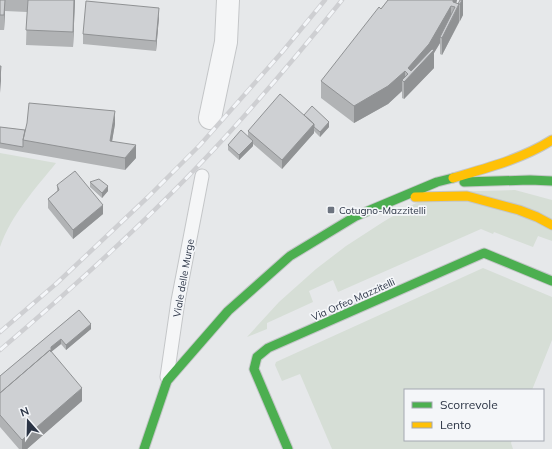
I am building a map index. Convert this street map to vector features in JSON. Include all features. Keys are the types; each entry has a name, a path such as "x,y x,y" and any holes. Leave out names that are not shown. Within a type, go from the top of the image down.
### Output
{"main road":[{"path":"144,449 167,381 228,311 290,256 356,216 437,182 489,168 535,150 552,140"},
{"path":"437,182 484,183 528,180 552,181"},
{"path":"399,197 467,196 519,210 552,225"},
{"name":"Via Orfeo Mazzitelli","path":"288,449 254,369 257,357 268,348 484,253 552,281"}],"street":[{"path":"210,118 226,42 228,0"}],"lane":[{"name":"Viale delle Murge","path":"167,381 178,301 202,176"}],"shaded area":[{"path":"0,153 56,163 17,213 10,224 0,247"},
{"path":"515,190 552,200 552,241 538,236 533,247 494,232 493,234 481,229 338,292 333,280 309,291 313,302 267,323 267,329 247,337 279,302 316,269 346,246 410,206 439,192"},
{"path":"483,268 552,297 552,340 532,389 404,389 404,441 512,441 513,449 332,449 300,374 282,381 275,365 276,362"}],"building":[{"path":"0,0 5,0 4,15 0,15"},
{"path":"28,0 74,0 73,32 26,30"},
{"path":"388,0 453,0 453,2 459,4 442,38 440,37 455,7 451,6 429,44 408,68 411,71 432,49 434,50 404,82 402,80 408,74 405,71 388,86 354,106 321,81 379,7 381,9"},
{"path":"86,1 159,8 156,41 83,34"},
{"path":"280,94 314,124 282,160 248,131"},
{"path":"29,103 115,111 110,141 136,145 125,158 23,140 27,123"},
{"path":"312,106 329,122 320,132 304,115"},
{"path":"0,127 25,130 23,147 0,143"},
{"path":"241,130 253,141 239,155 228,145"},
{"path":"75,171 103,205 73,230 48,199 59,190 57,185"},
{"path":"99,179 108,186 102,193 90,182"},
{"path":"79,310 91,324 66,345 61,339 51,347 51,352 50,350 0,393 0,376"},
{"path":"50,350 82,388 22,440 0,415 0,393"}],"railway":[{"path":"0,332 57,283 148,197 200,145 283,51 325,0"},
{"path":"0,350 89,272 174,191 228,134 342,0"}],"traffic: fast":[{"path":"144,449 167,381 228,311 290,256 356,216 437,182 453,178"},
{"path":"464,182 530,180 552,181"},
{"path":"288,449 254,369 257,357 268,348 484,253 552,281"}],"traffic: slow":[{"path":"453,178 516,158 529,153 552,140"},
{"path":"415,197 467,196 519,210 552,225"}],"place":[{"name":"Cotugno-Mazzitelli","path":"331,210"}]}
